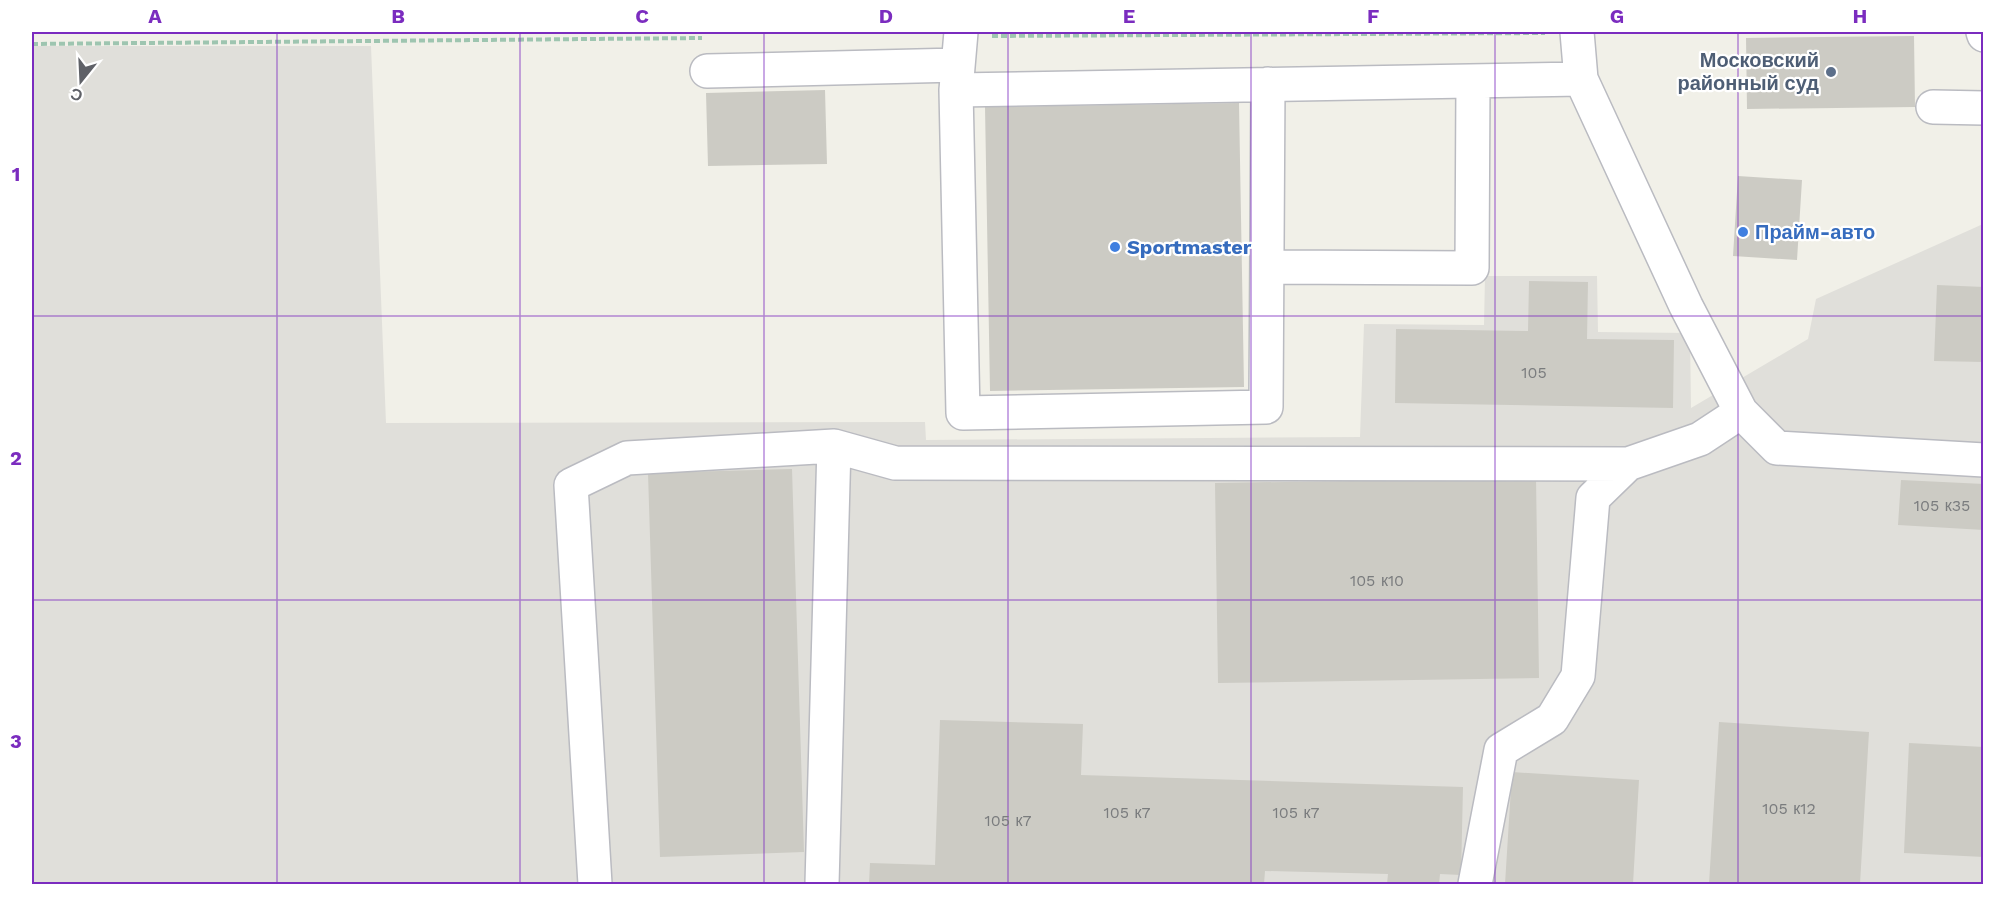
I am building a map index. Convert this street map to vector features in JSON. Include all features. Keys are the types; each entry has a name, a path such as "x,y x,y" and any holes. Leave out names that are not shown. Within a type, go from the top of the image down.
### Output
{"lane":[{"path":"961,32 957,77 963,413 1266,407 1268,84"},
{"path":"1577,32 1581,79 1686,306 1741,412 1777,448 1983,460"},
{"path":"707,71 1268,84 1581,79"},
{"path":"1268,267 1472,267 1473,82"},
{"path":"1933,107 1983,108"},
{"path":"595,885 571,485 627,458 834,446 895,464 1628,464 1700,439 1741,412"},
{"path":"822,885 834,446"},
{"path":"1475,885 1501,750 1552,719 1578,676 1593,498 1628,464"}],"shaded area":[{"path":"32,46 371,46 386,423 925,422 926,440 1360,437 1364,324 1484,325 1485,276 1597,276 1598,332 1690,333 1691,408 1808,339 1816,299 1983,224 1983,884 32,884"}],"building":[{"name":"Московский районный суд","path":"1914,36 1915,107 1747,109 1746,38"},
{"path":"825,90 827,164 708,166 706,93"},
{"name":"Sportmaster","path":"1239,103 1244,387 990,391 985,107"},
{"path":"1738,176 1802,180 1797,260 1733,256"},
{"path":"1529,281 1588,282 1587,339 1674,340 1673,408 1395,403 1396,329 1528,331"},
{"path":"1937,285 1984,287 1984,362 1934,361"},
{"path":"792,469 804,852 660,857 648,473"},
{"path":"1536,478 1539,678 1218,683 1215,483"},
{"path":"1901,480 1984,484 1984,530 1898,525"},
{"path":"940,720 1083,724 1081,775 1463,787 1461,875 1440,874 1439,884 1387,884 1388,874 1265,871 1264,884 869,884 870,863 935,865"},
{"path":"1719,722 1869,732 1860,884 1709,884"},
{"path":"1909,743 1984,747 1984,857 1904,853"},
{"path":"1512,772 1639,780 1633,884 1505,884"}],"place":[{"name":"Московский районный суд","path":"1831,72"},
{"name":"Прайм-авто","path":"1743,232"},
{"name":"Sportmaster","path":"1115,247"}]}
